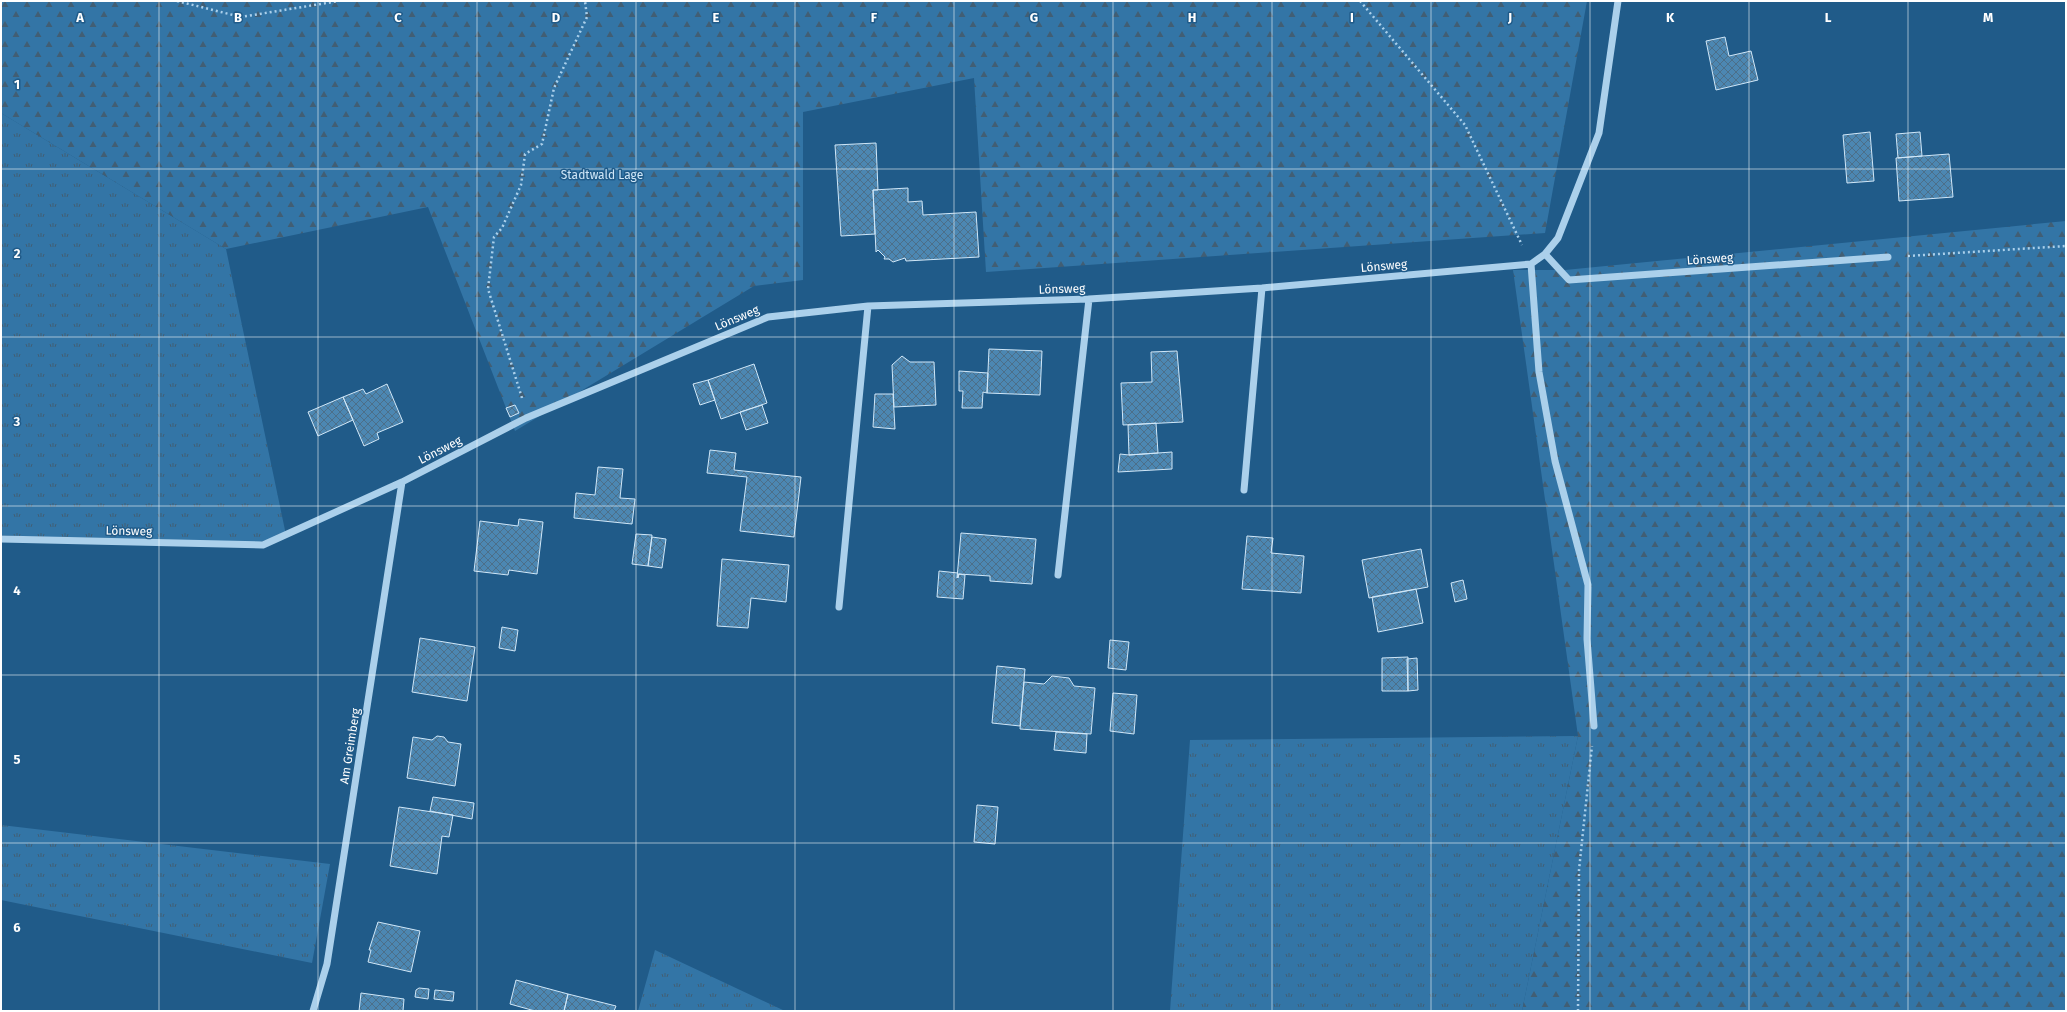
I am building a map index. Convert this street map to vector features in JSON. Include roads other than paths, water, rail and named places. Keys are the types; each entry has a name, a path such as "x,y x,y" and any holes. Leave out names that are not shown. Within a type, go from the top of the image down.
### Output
{"street":[{"name":"Lönsweg","path":"1,539 263,545 402,482 526,418 768,317 868,306 1089,299 1262,288 1531,264 1546,254 1558,238 1599,133 1618,1"},
{"name":"Lönsweg","path":"1546,254 1569,280 1888,257"},
{"path":"1531,264 1541,387 1555,461 1588,585 1587,639 1594,726"},
{"path":"1244,490 1262,288"},
{"path":"1058,575 1089,299"},
{"path":"839,607 868,306"},
{"name":"Am Greimberg","path":"313,1011 327,964 402,482"}],"park label":[{"name":"Stadtwald Lage","path":"602,175"}]}
